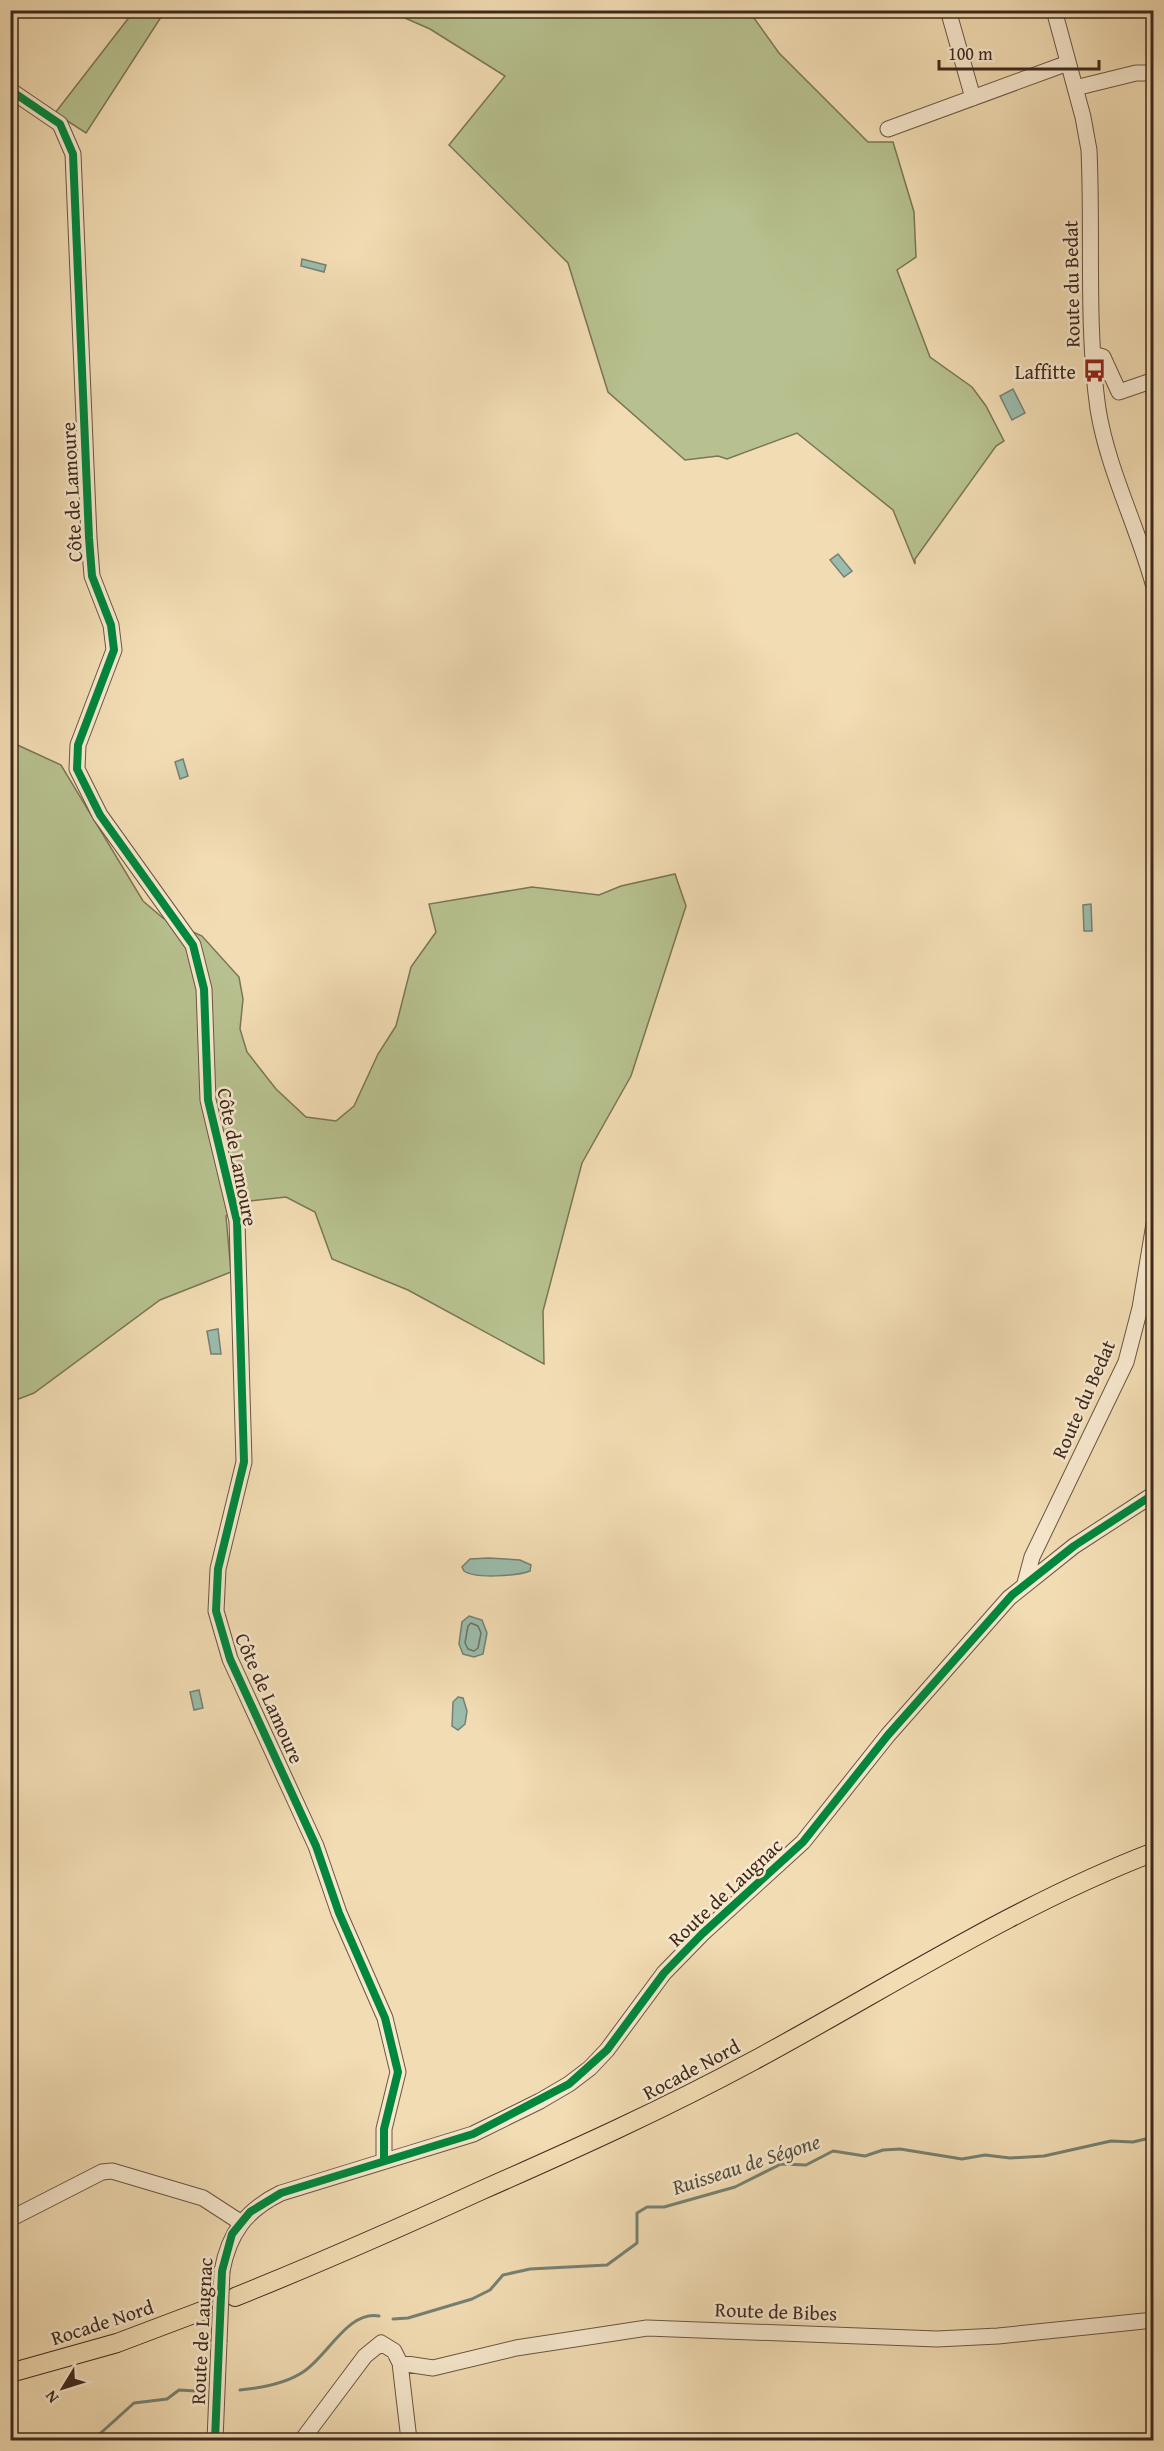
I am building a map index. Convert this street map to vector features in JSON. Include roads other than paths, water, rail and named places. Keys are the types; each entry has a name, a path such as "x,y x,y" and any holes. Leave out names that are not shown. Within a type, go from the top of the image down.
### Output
{"main road":[{"name":"Rocade Nord","path":"235,2297 314,2265 643,2119 755,2060 957,1946 1052,1897 1154,1852"},
{"name":"Rocade Nord","path":"10,2373 117,2343 207,2309"}],"street":[{"path":"948,10 973,98"},
{"name":"Route du Bedat","path":"1054,10 1089,150 1094,354 1098,411 1109,455 1154,587"},
{"path":"888,129 1068,63"},
{"path":"1075,88 1136,73 1154,73"},
{"name":"Côte de Lamoure","path":"10,90 56,120 66,133 73,154 89,548 93,576 111,625 114,650 78,745 76,763 80,779 100,815 182,925 200,963 204,989 203,1038 208,1100 237,1221 244,1390 244,1462 218,1569 216,1611 230,1659 316,1846 339,1913 385,2018 398,2072 384,2129 384,2160"},
{"path":"1094,354 1103,357 1108,363 1119,392 1154,380"},
{"name":"Route du Bedat","path":"1025,1583 1032,1557 1126,1362 1140,1308 1154,1224"},
{"name":"Route de Laugnac","path":"216,2440 222,2271 232,2234 240,2222 264,2201 281,2193 384,2160 447,2144 473,2134 540,2101 590,2068 607,2049 664,1972 803,1842 926,1691 1025,1583 1089,1535 1154,1494"},
{"path":"10,2220 102,2172 112,2171 203,2198 240,2222"},
{"name":"Route de Bibes","path":"400,2363 433,2367 516,2348 647,2328 937,2339 998,2336 1154,2320"},
{"path":"302,2440 365,2356 381,2343 394,2351 400,2363 409,2440"}],"water":[{"path":"302,259 326,265 324,272 301,266"},
{"path":"1013,389 1025,413 1012,420 1000,396"},
{"path":"838,554 852,571 844,577 830,560"},
{"path":"183,759 188,776 180,779 175,762"},
{"path":"1091,904 1092,931 1084,931 1083,905"},
{"path":"218,1329 221,1354 211,1354 207,1331"},
{"path":"470,1559 520,1560 531,1565 530,1571 486,1576 469,1574 462,1567"},
{"path":"469,1616 482,1620 487,1633 483,1654 474,1657 463,1654 459,1644 462,1622"},
{"path":"199,1690 203,1708 194,1710 190,1692"},
{"path":"458,1697 463,1698 467,1711 465,1724 458,1730 452,1726 453,1702"}],"waterway":[{"name":"Ruisseau de Ségone","path":"393,2319 408,2318 472,2299 490,2290 503,2275 530,2269 607,2265 637,2243 637,2213 647,2207 664,2207 735,2187 781,2164 806,2165 833,2151 865,2156 883,2150 900,2149 962,2159 985,2155 1010,2158 1044,2156 1111,2141 1133,2142 1154,2137"},
{"name":"Ruisseau de Ségone","path":"240,2390 289,2380 312,2365 338,2336 357,2320 368,2316 379,2316"},
{"name":"Ruisseau de Ségone","path":"93,2440 134,2403 167,2399 179,2390 196,2391"},
{"name":"Ruisseau de Ségone","path":"59,2440 73,2440"}],"railway":[{"path":"1143,10 1154,27"}],"place":[{"name":"Laffitte","path":"1094,371"}]}
